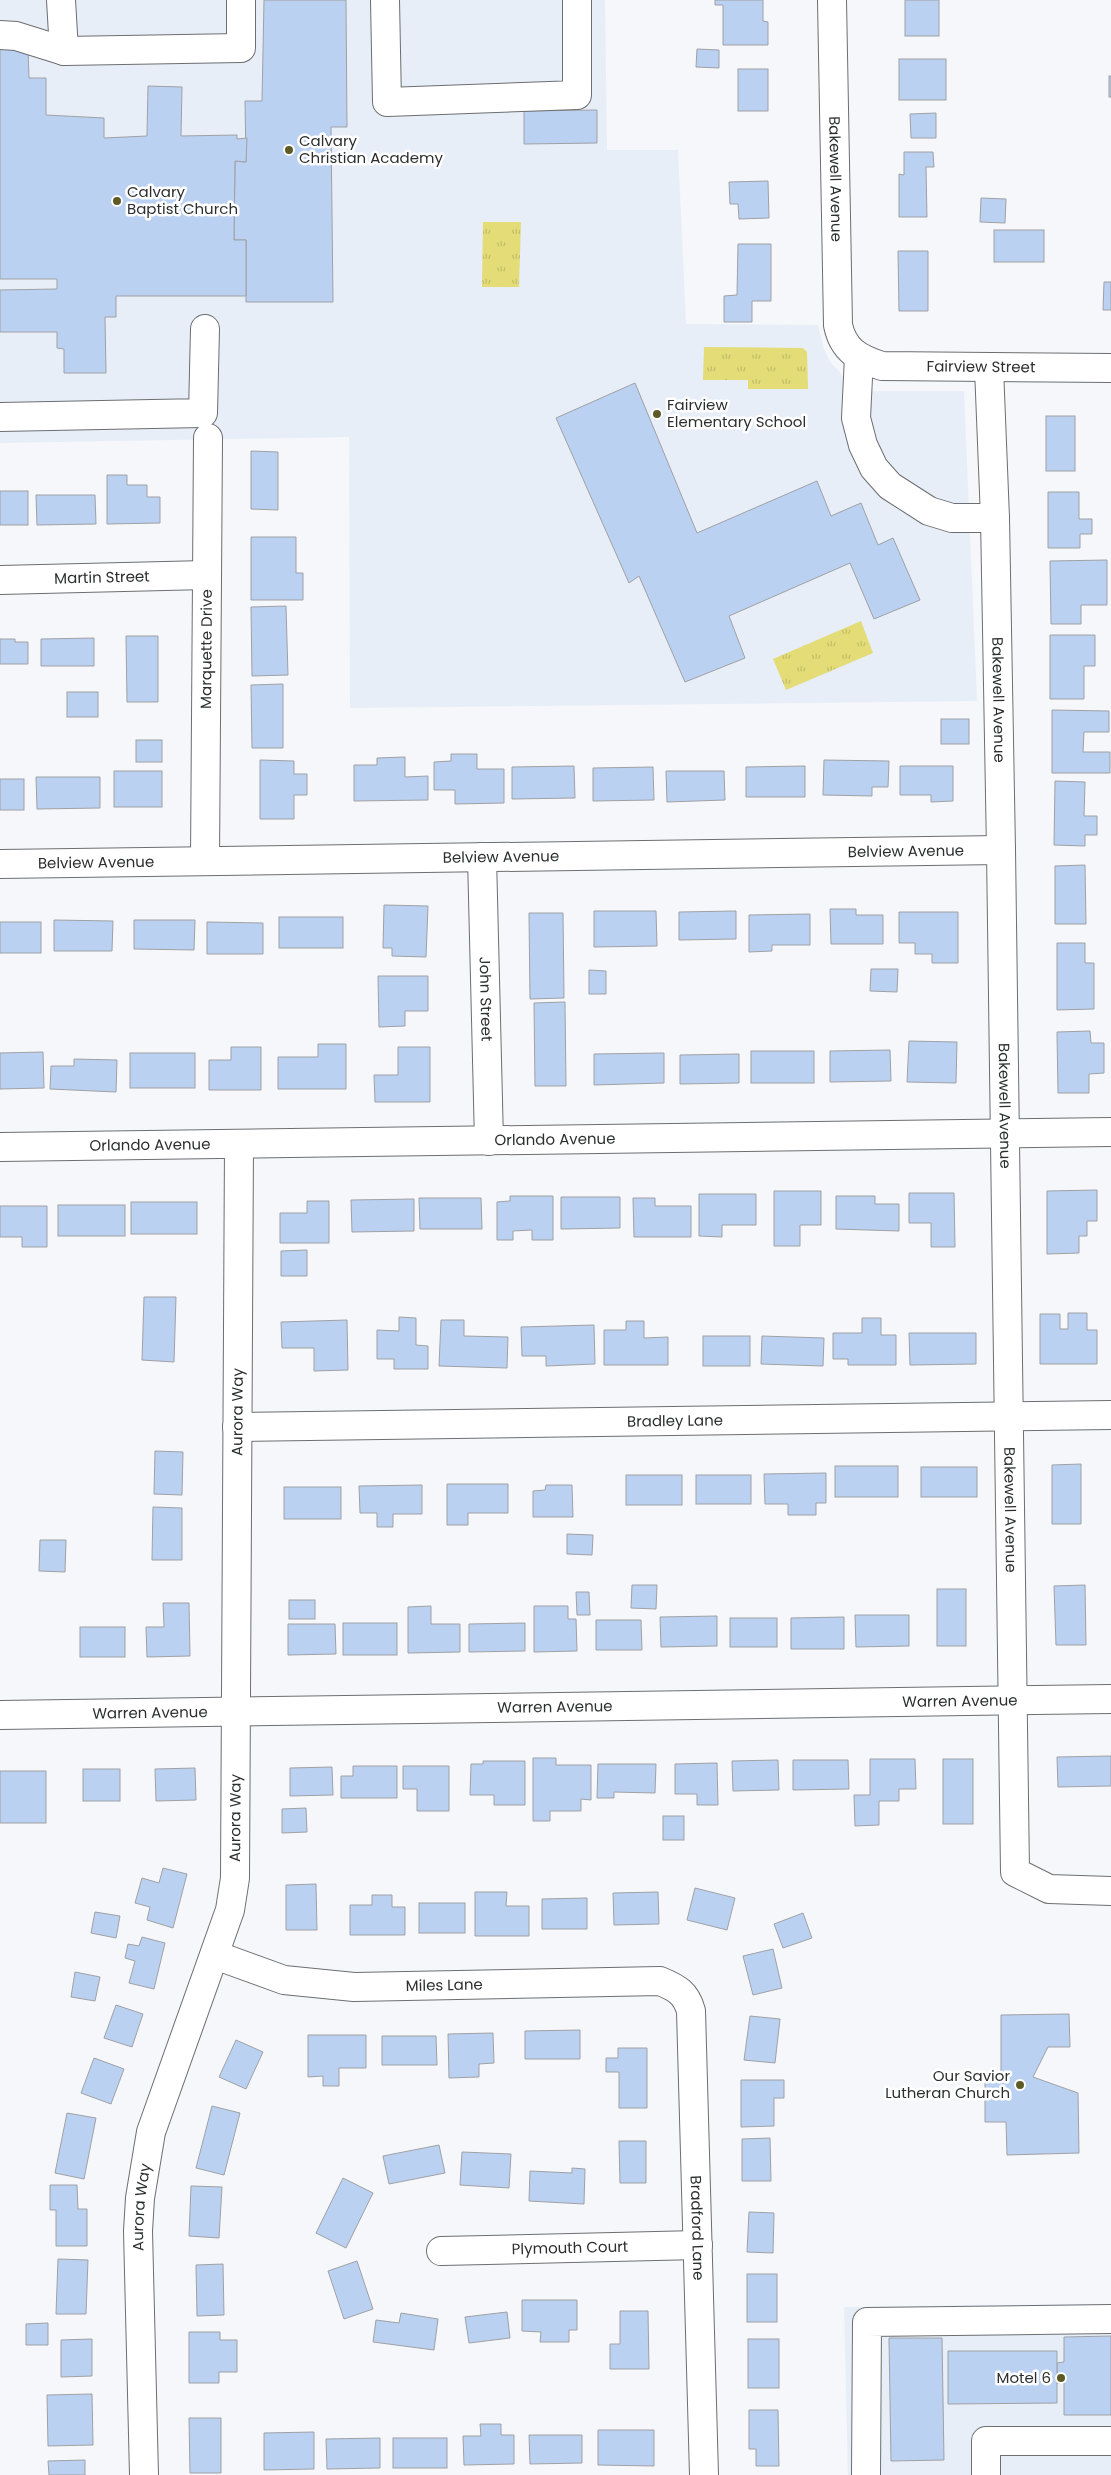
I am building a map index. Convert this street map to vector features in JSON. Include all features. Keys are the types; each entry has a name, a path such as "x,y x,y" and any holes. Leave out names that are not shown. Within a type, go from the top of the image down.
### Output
{"street":[{"path":"62,0 64,51"},
{"path":"0,35 16,36 64,51 240,48 241,0"},
{"path":"385,0 387,102 577,95 577,0"},
{"name":"Bakewell Avenue","path":"832,0 838,325 845,344 856,356"},
{"path":"0,416 204,412 205,329"},
{"path":"856,356 856,418 863,445 874,468 890,486 929,511 952,518 995,518"},
{"name":"Fairview Street","path":"856,356 882,366 1111,368"},
{"name":"Bakewell Avenue","path":"989,368 995,518 1001,850 1007,1417 1015,1872 1049,1889 1111,1891"},
{"name":"Marquette Drive","path":"205,860 208,438"},
{"name":"Martin Street","path":"0,580 206,575"},
{"name":"Belview Avenue","path":"0,864 1001,850"},
{"name":"John Street","path":"482,857 489,1141"},
{"name":"Orlando Avenue","path":"0,1147 1111,1132"},
{"name":"Aurora Way","path":"144,2475 138,2231 145,2164 157,2114 230,1910 236,1878 238,1144"},
{"name":"Bradley Lane","path":"237,1427 1111,1415"},
{"name":"Warren Avenue","path":"0,1715 237,1710 1111,1699"},
{"name":"Miles Lane","path":"215,1955 264,1975 303,1984 354,1987 660,1981 677,1988"},
{"name":"Bradford Lane","path":"677,1988 688,1997 692,2011 704,2475"},
{"name":"Plymouth Court","path":"441,2250 698,2245"},
{"path":"866,2475 867,2322 1111,2319"},
{"path":"986,2475 986,2441 1111,2441"}],"shaded area":[{"path":"0,0 605,0 607,150 678,150 686,324 818,325 824,349 831,363 840,372 848,391 964,391 977,701 350,708 349,437 0,443"},
{"path":"1111,2304 1111,2475 848,2475 844,2307"}],"green space":[{"path":"483,222 521,222 519,287 482,287"},
{"path":"704,347 803,348 807,352 808,389 748,389 748,380 703,380"},
{"path":"861,621 873,653 786,690 773,659"}],"building":[{"name":"Calvary Christian Academy","path":"264,0 346,0 347,127 331,127 333,302 246,302 246,240 234,240 235,161 246,162 245,101 262,101"},
{"path":"715,0 763,0 763,21 768,22 768,45 723,45 723,5 715,5"},
{"path":"905,0 939,0 939,36 905,36"},
{"name":"Calvary Baptist Church","path":"0,49 28,49 29,78 46,78 46,115 104,118 104,138 147,136 148,86 182,87 181,136 237,135 237,139 247,138 246,162 235,161 234,240 246,240 246,296 116,296 116,317 105,317 106,373 64,373 64,349 57,348 57,332 0,332 0,290 57,289 57,279 0,279"},
{"path":"697,49 719,50 719,68 696,67"},
{"path":"899,59 946,59 946,100 899,100"},
{"path":"738,69 768,69 768,111 738,111"},
{"path":"1109,76 1111,76 1111,97 1109,97"},
{"path":"597,110 597,143 524,144 524,111"},
{"path":"936,113 936,138 911,138 910,114"},
{"path":"904,152 933,152 934,167 926,167 927,217 899,217 899,174 904,175"},
{"path":"768,181 769,218 739,219 738,204 730,204 729,182"},
{"path":"981,198 1006,199 1005,223 980,222"},
{"path":"994,230 1044,230 1044,262 994,262"},
{"path":"738,244 771,244 771,301 752,301 752,322 724,322 724,296 737,295"},
{"path":"898,251 928,251 928,311 899,311"},
{"path":"1104,282 1111,282 1111,310 1103,310"},
{"path":"635,383 697,533 817,481 831,516 861,503 878,545 893,538 920,600 874,619 850,563 729,616 745,658 685,682 639,576 629,583 556,418"},
{"path":"1046,416 1075,416 1075,471 1046,471"},
{"path":"251,451 278,452 278,510 251,509"},
{"path":"107,475 127,475 127,485 147,485 147,497 160,497 160,523 107,524"},
{"path":"0,491 28,491 28,525 0,525"},
{"path":"1048,492 1079,492 1079,519 1092,519 1092,534 1080,534 1080,548 1048,548"},
{"path":"36,495 95,495 96,524 37,525"},
{"path":"251,537 296,537 296,573 303,573 303,600 251,600"},
{"path":"1107,560 1107,605 1081,605 1081,624 1051,624 1050,561"},
{"path":"286,606 288,675 252,676 251,607"},
{"path":"1050,635 1095,635 1095,666 1084,666 1084,699 1050,699"},
{"path":"126,636 158,636 158,702 127,702"},
{"path":"94,638 94,666 41,666 41,639"},
{"path":"0,639 15,639 15,642 28,642 28,664 0,664"},
{"path":"283,684 283,748 252,748 251,685"},
{"path":"67,692 98,692 98,717 67,717"},
{"path":"1052,710 1109,711 1109,732 1084,732 1083,752 1110,752 1110,773 1052,773"},
{"path":"941,719 969,719 969,744 941,744"},
{"path":"136,740 162,740 162,762 136,762"},
{"path":"451,754 477,754 477,769 504,769 504,803 455,804 455,790 434,790 434,762 451,761"},
{"path":"405,757 405,777 428,776 428,800 354,801 354,765 377,765 377,758"},
{"path":"260,760 294,761 294,774 307,774 307,795 294,795 294,819 260,819"},
{"path":"824,760 889,761 888,787 872,787 872,796 823,795"},
{"path":"574,766 575,798 512,799 512,767"},
{"path":"805,766 805,797 746,797 746,767"},
{"path":"900,766 953,766 953,801 931,802 931,795 900,795"},
{"path":"653,767 654,800 593,801 593,768"},
{"path":"114,771 162,771 162,807 114,807"},
{"path":"666,771 724,771 725,800 667,802"},
{"path":"36,777 100,777 100,808 37,809"},
{"path":"0,779 24,779 24,810 0,810"},
{"path":"1055,781 1085,782 1084,816 1097,816 1097,835 1085,835 1085,846 1054,845"},
{"path":"1085,865 1086,924 1055,924 1055,866"},
{"path":"384,905 428,906 426,957 392,956 392,948 383,948"},
{"path":"830,909 856,909 856,915 883,915 883,944 831,944"},
{"path":"594,911 656,911 657,946 594,947"},
{"path":"736,911 736,939 679,940 679,912"},
{"path":"899,912 958,912 958,963 932,963 932,954 915,954 915,943 899,943"},
{"path":"529,913 563,913 564,998 530,999"},
{"path":"810,914 810,945 772,945 772,951 749,952 749,915"},
{"path":"279,917 343,917 343,948 279,948"},
{"path":"54,920 113,921 112,951 54,951"},
{"path":"134,920 195,920 194,950 134,949"},
{"path":"0,922 41,922 41,953 0,953"},
{"path":"207,922 263,923 263,954 207,954"},
{"path":"1057,943 1085,943 1085,963 1094,963 1094,1009 1057,1010"},
{"path":"871,969 898,969 897,992 870,991"},
{"path":"589,970 606,971 606,994 589,994"},
{"path":"378,976 428,976 428,1011 405,1011 405,1026 379,1027"},
{"path":"565,1002 566,1086 535,1086 534,1003"},
{"path":"1090,1031 1091,1043 1104,1043 1104,1073 1089,1074 1089,1093 1058,1093 1057,1032"},
{"path":"909,1041 957,1042 956,1083 907,1082"},
{"path":"318,1044 346,1044 346,1089 278,1089 278,1057 318,1057"},
{"path":"231,1047 261,1047 261,1090 209,1090 209,1060 231,1060"},
{"path":"398,1047 430,1047 430,1102 375,1102 374,1075 398,1075"},
{"path":"890,1050 891,1081 830,1082 830,1051"},
{"path":"751,1051 814,1051 814,1083 751,1083"},
{"path":"43,1052 44,1088 0,1089 0,1053"},
{"path":"130,1053 195,1053 195,1088 130,1088"},
{"path":"664,1053 664,1083 594,1085 594,1054"},
{"path":"739,1054 739,1083 680,1084 680,1055"},
{"path":"74,1059 117,1060 116,1092 50,1089 51,1066 74,1066"},
{"path":"1097,1190 1097,1221 1087,1221 1087,1236 1079,1236 1079,1253 1047,1254 1047,1191"},
{"path":"774,1191 821,1191 821,1225 800,1225 800,1246 774,1246"},
{"path":"909,1193 954,1193 955,1247 931,1247 931,1223 909,1223"},
{"path":"699,1194 756,1194 756,1225 722,1225 722,1237 699,1236"},
{"path":"510,1196 553,1196 553,1240 532,1240 532,1230 513,1231 513,1240 497,1240 497,1202 510,1201"},
{"path":"836,1196 875,1196 875,1204 899,1204 899,1231 836,1229"},
{"path":"561,1197 620,1197 620,1228 561,1229"},
{"path":"419,1198 481,1198 482,1229 420,1229"},
{"path":"633,1198 655,1198 655,1206 691,1206 691,1237 634,1237"},
{"path":"414,1199 414,1231 352,1232 351,1200"},
{"path":"307,1201 329,1201 329,1243 280,1243 280,1213 307,1213"},
{"path":"131,1202 197,1202 197,1234 131,1234"},
{"path":"58,1205 125,1205 125,1236 58,1236"},
{"path":"0,1206 47,1206 47,1247 22,1247 22,1237 0,1237"},
{"path":"307,1250 307,1276 281,1276 281,1251"},
{"path":"144,1297 176,1297 174,1362 142,1360"},
{"path":"1068,1313 1087,1313 1087,1330 1097,1330 1097,1364 1040,1364 1040,1314 1060,1314 1060,1329 1068,1329"},
{"path":"399,1317 416,1318 416,1345 428,1346 428,1369 394,1369 394,1359 377,1359 377,1330 399,1331"},
{"path":"862,1318 881,1318 881,1335 896,1335 896,1365 848,1365 848,1359 833,1359 833,1333 862,1333"},
{"path":"347,1320 348,1370 314,1371 314,1348 282,1348 281,1322"},
{"path":"441,1320 464,1320 464,1336 508,1337 507,1368 439,1366"},
{"path":"626,1321 644,1321 644,1338 668,1337 668,1365 604,1365 604,1330 626,1330"},
{"path":"594,1325 595,1364 546,1366 546,1356 522,1356 521,1327"},
{"path":"909,1333 976,1333 976,1364 910,1365"},
{"path":"703,1336 750,1336 750,1366 703,1366"},
{"path":"762,1336 824,1338 823,1366 761,1364"},
{"path":"155,1451 183,1452 182,1495 154,1494"},
{"path":"1081,1464 1081,1524 1052,1524 1052,1465"},
{"path":"835,1466 898,1466 898,1497 835,1497"},
{"path":"921,1467 977,1467 977,1497 921,1497"},
{"path":"826,1473 826,1503 816,1503 816,1515 788,1515 788,1504 765,1504 764,1474"},
{"path":"626,1475 682,1475 682,1505 626,1505"},
{"path":"696,1475 751,1475 751,1504 696,1504"},
{"path":"447,1484 508,1484 508,1513 468,1513 468,1525 447,1525"},
{"path":"422,1485 422,1514 393,1514 393,1527 377,1527 377,1513 360,1513 359,1486"},
{"path":"546,1485 572,1485 573,1517 533,1517 533,1491 545,1490"},
{"path":"284,1487 341,1487 341,1519 284,1519"},
{"path":"153,1507 182,1508 182,1560 152,1560"},
{"path":"567,1534 593,1535 592,1555 567,1554"},
{"path":"40,1540 66,1540 65,1572 39,1571"},
{"path":"632,1585 657,1585 656,1609 631,1608"},
{"path":"1085,1585 1086,1645 1056,1645 1054,1586"},
{"path":"937,1589 966,1589 966,1646 937,1646"},
{"path":"576,1592 589,1592 590,1615 577,1615"},
{"path":"289,1600 315,1600 315,1619 289,1619"},
{"path":"163,1603 189,1603 190,1656 147,1657 146,1627 164,1627"},
{"path":"431,1606 431,1624 460,1624 460,1652 408,1653 408,1607"},
{"path":"534,1606 568,1606 568,1619 576,1619 577,1651 534,1652"},
{"path":"855,1615 909,1615 909,1646 856,1647"},
{"path":"717,1616 717,1646 661,1647 660,1617"},
{"path":"844,1617 844,1649 791,1649 791,1618"},
{"path":"730,1618 777,1618 777,1647 730,1647"},
{"path":"596,1620 641,1620 642,1650 596,1650"},
{"path":"343,1623 397,1623 397,1655 343,1655"},
{"path":"525,1623 525,1651 469,1652 469,1624"},
{"path":"288,1624 335,1624 336,1654 288,1655"},
{"path":"80,1627 125,1627 125,1657 80,1657"},
{"path":"1111,1756 1111,1786 1058,1787 1057,1757"},
{"path":"533,1758 556,1758 556,1765 591,1765 591,1800 581,1799 581,1811 550,1811 550,1821 533,1821"},
{"path":"870,1759 915,1759 916,1789 899,1789 899,1801 879,1801 879,1825 855,1826 854,1795 870,1795"},
{"path":"943,1759 973,1759 973,1824 943,1824"},
{"path":"778,1760 779,1790 733,1791 732,1761"},
{"path":"793,1760 848,1760 849,1789 793,1790"},
{"path":"483,1761 525,1761 525,1805 494,1805 494,1795 470,1795 471,1764 483,1764"},
{"path":"717,1763 718,1805 697,1805 697,1794 675,1794 675,1764"},
{"path":"598,1764 656,1764 655,1793 614,1792 614,1798 597,1798"},
{"path":"353,1766 397,1766 397,1798 341,1798 341,1776 353,1776"},
{"path":"403,1766 449,1766 449,1811 417,1811 417,1789 403,1789"},
{"path":"332,1767 333,1795 290,1796 290,1768"},
{"path":"195,1768 196,1800 156,1801 155,1769"},
{"path":"83,1769 120,1769 120,1801 83,1801"},
{"path":"0,1771 46,1771 46,1823 0,1823"},
{"path":"306,1808 307,1832 282,1833 282,1809"},
{"path":"663,1816 684,1816 684,1840 663,1840"},
{"path":"163,1868 187,1874 173,1928 147,1920 150,1907 135,1903 142,1878 159,1883"},
{"path":"316,1884 317,1930 286,1930 286,1885"},
{"path":"695,1888 735,1898 727,1930 687,1920"},
{"path":"475,1892 507,1892 506,1906 529,1906 529,1936 475,1936"},
{"path":"658,1892 659,1924 614,1925 613,1893"},
{"path":"372,1895 392,1895 392,1907 405,1907 405,1935 350,1935 350,1905 372,1905"},
{"path":"587,1898 587,1929 542,1929 542,1899"},
{"path":"419,1903 465,1903 465,1933 419,1933"},
{"path":"95,1912 120,1916 116,1938 91,1933"},
{"path":"803,1913 812,1938 783,1948 774,1924"},
{"path":"142,1937 165,1943 154,1989 129,1983 135,1961 125,1958 128,1944 139,1946"},
{"path":"773,1949 782,1988 753,1995 743,1956"},
{"path":"75,1972 100,1977 95,2001 71,1997"},
{"path":"116,2005 143,2014 132,2047 104,2038"},
{"name":"Our Savior Lutheran Church","path":"1069,2014 1070,2047 1048,2047 1033,2077 1078,2093 1079,2153 1007,2155 1006,2122 985,2122 985,2075 1001,2074 1001,2015"},
{"path":"750,2016 780,2019 775,2063 744,2060"},
{"path":"580,2030 580,2059 525,2059 525,2031"},
{"path":"493,2033 494,2063 479,2064 479,2077 449,2078 448,2034"},
{"path":"308,2035 366,2035 366,2068 339,2068 339,2086 323,2086 323,2076 308,2077"},
{"path":"382,2036 436,2036 437,2065 382,2065"},
{"path":"236,2040 263,2052 246,2089 219,2077"},
{"path":"618,2048 647,2048 647,2108 619,2108 619,2072 606,2072 606,2058 618,2058"},
{"path":"94,2058 124,2069 111,2104 81,2093"},
{"path":"741,2080 784,2080 784,2098 774,2098 774,2126 741,2127"},
{"path":"212,2106 240,2113 224,2175 196,2168"},
{"path":"67,2113 96,2118 84,2179 55,2173"},
{"path":"770,2138 771,2181 742,2181 742,2139"},
{"path":"619,2141 646,2141 646,2183 620,2183"},
{"path":"439,2145 445,2173 389,2184 383,2156"},
{"path":"462,2152 511,2154 509,2188 460,2185"},
{"path":"572,2168 585,2169 584,2204 529,2201 530,2171 572,2173"},
{"path":"343,2178 373,2193 346,2248 316,2233"},
{"path":"50,2185 77,2185 78,2209 87,2209 87,2246 56,2246 56,2210 50,2210"},
{"path":"191,2186 222,2187 219,2238 189,2236"},
{"path":"749,2212 774,2213 773,2253 747,2252"},
{"path":"58,2259 88,2260 86,2314 56,2314"},
{"path":"357,2261 373,2309 344,2319 328,2271"},
{"path":"223,2264 224,2315 197,2316 196,2265"},
{"path":"747,2274 777,2274 777,2322 747,2322"},
{"path":"522,2300 577,2300 577,2330 569,2330 569,2342 540,2342 541,2332 522,2331"},
{"path":"620,2311 648,2311 649,2369 610,2369 610,2344 620,2344"},
{"path":"507,2312 510,2338 469,2343 465,2317"},
{"path":"401,2313 438,2319 434,2350 373,2342 376,2320 399,2323"},
{"path":"48,2323 48,2345 26,2345 26,2324"},
{"path":"189,2332 220,2332 220,2340 237,2340 237,2372 219,2372 219,2383 189,2383"},
{"path":"1111,2336 1111,2415 1064,2415 1064,2383 1057,2383 1057,2363 1064,2362 1064,2337"},
{"path":"889,2338 942,2338 944,2460 891,2461"},
{"path":"92,2339 92,2376 61,2377 61,2340"},
{"path":"748,2339 779,2339 779,2388 748,2388"},
{"path":"948,2351 1057,2351 1057,2403 948,2404"},
{"path":"92,2394 93,2445 48,2446 47,2395"},
{"path":"749,2410 778,2410 779,2466 756,2466 756,2449 749,2449"},
{"path":"189,2418 221,2418 221,2473 190,2473"},
{"path":"480,2424 501,2424 501,2435 514,2435 514,2464 464,2465 463,2436 481,2436"},
{"path":"598,2430 654,2430 654,2466 598,2465"},
{"path":"314,2432 314,2469 264,2470 264,2433"},
{"path":"529,2435 582,2435 582,2463 530,2464"},
{"path":"380,2438 380,2468 327,2469 326,2439"},
{"path":"393,2438 447,2438 447,2468 393,2468"},
{"path":"85,2460 85,2475 49,2475 48,2461"}],"place":[{"name":"Calvary Christian Academy","path":"289,150"},
{"name":"Calvary Baptist Church","path":"117,201"},
{"name":"Fairview Elementary School","path":"657,414"},
{"name":"Our Savior Lutheran Church","path":"1020,2085"},
{"name":"Motel 6","path":"1061,2378"}]}
